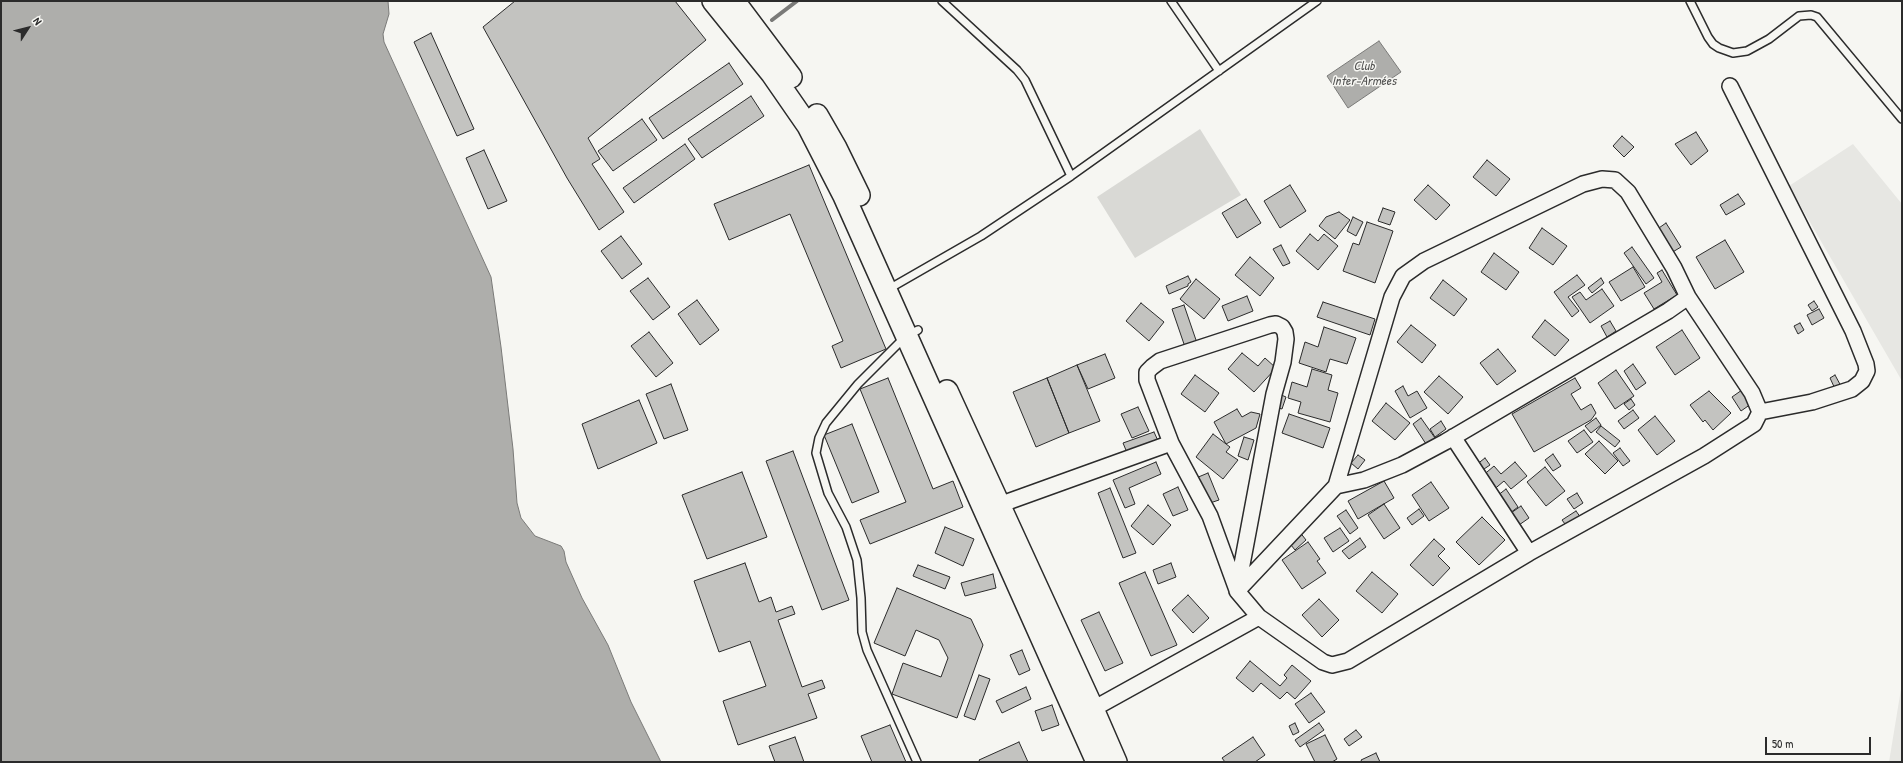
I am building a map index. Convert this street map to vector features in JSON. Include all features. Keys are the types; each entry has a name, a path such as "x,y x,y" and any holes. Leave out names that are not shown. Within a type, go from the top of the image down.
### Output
{"main road":[{"path":"712,1 772,74 808,126 892,288 1000,519 1093,709 1116,762"},
{"path":"734,1 783,64 819,118 856,188 892,288"},
{"path":"1000,519 1097,762"}],"street":[{"path":"1730,86 1853,331 1866,364 1867,371 1862,381 1852,389 1812,402 1760,412"},
{"path":"1237,591 1274,394 1283,362 1286,340 1284,329 1276,324 1270,324 1160,361 1147,372 1147,380 1171,443 1210,516 1237,591 1259,617 1323,662 1332,665 1354,657 1528,553 1565,534 1704,456 1754,424 1760,412 1752,393 1688,297 1674,268 1628,192 1615,180 1602,179 1583,184 1424,261 1403,276 1392,297 1336,486 1237,591"},
{"path":"1336,486 1364,480 1402,465 1453,437 1661,315 1688,297"},
{"path":"1453,437 1528,553"},
{"path":"1000,519 1171,443"},
{"path":"1093,709 1259,617"}],"lane":[{"path":"942,1 1017,70 1025,80 1071,176"},
{"path":"1171,1 1219,71"},
{"path":"892,288 981,236 1071,176 1317,1"},
{"path":"1690,1 1708,38 1719,48 1733,53 1748,51 1769,39 1799,16 1811,15 1817,18 1902,119"},
{"path":"912,333 858,384 826,423 818,438 816,453 828,493 846,527 857,560 861,598 862,632 867,650 916,762"}],"shaded area":[{"path":"1200,129 1241,195 1135,258 1097,197"},
{"path":"1853,144 1902,204 1902,381 1789,186"},
{"path":"1902,683 1902,762 1889,762"}],"water":[{"path":"1,1 388,1 389,14 383,34 384,42 491,277 513,449 517,503 521,518 535,536 561,546 564,551 566,562 582,598 608,645 631,702 661,762 1,762"},
{"name":"Club Inter-Armées","path":"1379,41 1401,72 1348,108 1327,76"}],"building":[{"path":"515,1 675,1 706,40 588,138 600,159 592,164 624,212 599,230 567,178 483,27"},
{"path":"431,33 474,129 457,136 414,42"},
{"path":"729,63 743,84 663,139 649,118"},
{"path":"751,96 764,116 702,158 688,139"},
{"path":"642,119 657,140 613,171 598,151"},
{"path":"1696,132 1708,151 1691,165 1675,144"},
{"path":"1622,136 1634,147 1624,157 1613,146"},
{"path":"685,144 695,159 634,203 623,188"},
{"path":"484,150 507,201 488,209 466,158"},
{"path":"1487,160 1510,179 1496,196 1473,177"},
{"path":"809,165 886,349 841,368 832,346 843,341 790,214 729,240 714,204"},
{"path":"1290,185 1306,211 1280,228 1264,201"},
{"path":"1428,185 1450,205 1436,220 1414,200"},
{"path":"1738,194 1745,204 1726,215 1720,205"},
{"path":"1246,199 1261,223 1237,238 1222,213"},
{"path":"1383,208 1395,212 1390,225 1378,221"},
{"path":"1339,212 1350,220 1335,239 1319,226 1326,217"},
{"path":"1353,217 1363,222 1356,236 1347,231"},
{"path":"1367,222 1393,231 1375,283 1343,271 1353,243 1359,245"},
{"path":"1666,223 1681,247 1671,253 1656,230"},
{"path":"1542,228 1567,246 1553,265 1529,248"},
{"path":"1310,234 1318,241 1324,234 1338,246 1318,270 1296,251"},
{"path":"621,236 642,264 622,279 601,251"},
{"path":"1725,240 1744,272 1715,289 1696,257"},
{"path":"1281,245 1290,263 1283,266 1273,249"},
{"path":"1632,247 1654,278 1646,284 1624,253"},
{"path":"1494,253 1519,272 1506,290 1481,272"},
{"path":"1250,257 1274,278 1260,296 1235,275"},
{"path":"1633,267 1645,287 1621,301 1609,282"},
{"path":"1662,270 1677,295 1654,309 1644,293 1662,282 1657,273"},
{"path":"1577,275 1585,285 1568,297 1579,311 1572,317 1554,292"},
{"path":"1188,276 1191,282 1188,286 1169,294 1166,286"},
{"path":"648,278 670,307 653,320 630,291"},
{"path":"1601,278 1604,283 1592,293 1588,288"},
{"path":"1196,279 1220,299 1204,319 1180,299"},
{"path":"1443,280 1467,299 1454,316 1430,298"},
{"path":"1602,289 1614,306 1590,323 1572,297 1580,292 1586,300"},
{"path":"1247,296 1253,311 1228,321 1222,306"},
{"path":"697,300 719,330 700,345 678,314"},
{"path":"1814,301 1818,307 1812,311 1808,305"},
{"path":"1323,302 1375,319 1370,335 1317,317"},
{"path":"1141,303 1164,322 1149,341 1126,321"},
{"path":"1184,305 1197,343 1185,347 1172,309"},
{"path":"1819,309 1824,318 1812,325 1807,315"},
{"path":"1545,320 1569,340 1555,356 1532,337"},
{"path":"1610,321 1616,331 1607,337 1601,326"},
{"path":"1800,323 1804,330 1798,334 1794,326"},
{"path":"1411,325 1436,345 1422,363 1397,342"},
{"path":"1324,327 1356,338 1347,364 1330,359 1326,372 1299,363 1305,342 1318,347"},
{"path":"1682,330 1700,358 1675,375 1656,347"},
{"path":"649,332 673,363 656,377 631,346"},
{"path":"1498,349 1516,371 1497,385 1480,363"},
{"path":"1242,353 1258,366 1265,358 1276,368 1254,392 1228,369"},
{"path":"1105,354 1115,378 1088,389 1077,365"},
{"path":"1633,364 1646,383 1636,390 1624,371"},
{"path":"1077,365 1100,421 1069,433 1047,378"},
{"path":"1312,369 1332,375 1328,390 1338,393 1330,422 1298,413 1301,402 1288,398 1292,382 1307,387"},
{"path":"1616,370 1634,396 1615,409 1598,383"},
{"path":"1195,375 1219,393 1205,412 1181,394"},
{"path":"1835,375 1842,388 1836,391 1830,378"},
{"path":"1439,376 1463,397 1448,414 1424,392"},
{"path":"888,378 933,489 953,481 963,507 870,544 860,520 906,502 860,389"},
{"path":"1047,378 1069,433 1036,447 1013,392"},
{"path":"1575,378 1581,388 1571,394 1581,410 1591,404 1596,413 1591,420 1534,452 1512,414"},
{"path":"671,384 688,430 664,439 646,394"},
{"path":"1403,386 1408,396 1417,391 1427,408 1410,418 1395,391"},
{"path":"1742,390 1751,404 1741,411 1732,397"},
{"path":"1709,391 1731,413 1713,430 1705,420 1703,422 1690,405"},
{"path":"1279,394 1286,397 1282,409 1275,407"},
{"path":"1631,399 1635,405 1629,410 1624,404"},
{"path":"639,400 657,443 598,469 582,424"},
{"path":"1386,403 1410,423 1395,440 1372,421"},
{"path":"1138,407 1149,431 1132,438 1121,414"},
{"path":"1237,409 1242,417 1251,412 1260,414 1256,428 1226,444 1214,422"},
{"path":"1633,410 1639,418 1624,429 1618,421"},
{"path":"1289,414 1330,428 1323,448 1282,433"},
{"path":"1655,416 1675,441 1657,455 1638,430"},
{"path":"1421,418 1435,438 1426,444 1413,424"},
{"path":"1596,418 1601,425 1591,433 1585,426"},
{"path":"1441,421 1446,429 1435,437 1430,429"},
{"path":"852,424 879,492 852,503 824,435"},
{"path":"1601,426 1620,441 1615,447 1596,432"},
{"path":"1584,430 1593,442 1577,453 1568,441"},
{"path":"1154,432 1159,443 1128,455 1123,443"},
{"path":"1213,434 1230,447 1226,452 1238,460 1223,479 1196,457"},
{"path":"1244,437 1254,440 1248,460 1238,456"},
{"path":"1599,441 1618,461 1605,474 1585,454"},
{"path":"1620,448 1630,461 1623,466 1613,453"},
{"path":"793,451 849,600 822,610 766,461"},
{"path":"1553,454 1561,466 1553,471 1545,460"},
{"path":"1358,455 1365,460 1358,469 1351,463"},
{"path":"1485,458 1490,465 1481,471 1476,465"},
{"path":"1156,462 1161,474 1129,488 1135,504 1125,508 1113,480"},
{"path":"1515,462 1527,476 1511,489 1504,481 1491,492 1480,478 1494,466 1501,474"},
{"path":"1545,467 1565,491 1546,506 1527,482"},
{"path":"742,472 767,537 707,559 682,495"},
{"path":"1208,473 1219,500 1207,504 1196,478"},
{"path":"1384,481 1394,498 1358,519 1348,501"},
{"path":"1431,482 1449,508 1429,521 1412,495"},
{"path":"1178,487 1188,510 1173,516 1163,494"},
{"path":"1110,488 1136,553 1123,558 1098,493"},
{"path":"1506,489 1518,507 1510,513 1497,496"},
{"path":"1577,493 1583,503 1574,509 1567,499"},
{"path":"1384,504 1400,528 1384,539 1368,515"},
{"path":"1148,505 1171,525 1153,545 1131,526"},
{"path":"1521,506 1529,518 1519,525 1511,513"},
{"path":"1419,509 1424,516 1412,525 1407,518"},
{"path":"1346,510 1358,528 1350,534 1337,516"},
{"path":"1576,511 1581,518 1568,528 1562,520"},
{"path":"1482,517 1505,540 1479,565 1456,542"},
{"path":"945,527 974,539 963,566 935,553"},
{"path":"1340,528 1349,541 1333,552 1324,538"},
{"path":"1299,531 1306,540 1295,550 1287,540"},
{"path":"1360,538 1366,547 1349,559 1342,551"},
{"path":"1434,539 1445,549 1438,556 1450,568 1433,586 1410,565"},
{"path":"1308,542 1320,559 1317,561 1326,573 1302,589 1282,560"},
{"path":"745,563 759,602 771,597 776,612 792,606 795,614 778,620 802,687 822,680 825,688 808,694 817,718 738,745 723,701 766,686 750,641 719,652 694,581"},
{"path":"1171,563 1176,577 1158,584 1153,570"},
{"path":"918,565 950,577 945,589 913,576"},
{"path":"1145,572 1177,645 1151,656 1119,583"},
{"path":"1372,572 1398,594 1382,613 1356,591"},
{"path":"993,574 996,588 965,596 961,583"},
{"path":"897,588 971,619 983,645 957,718 892,694 903,663 941,677 948,658 939,640 916,630 905,656 874,643"},
{"path":"1188,595 1209,618 1193,633 1172,610"},
{"path":"1319,599 1339,620 1322,637 1302,615"},
{"path":"1099,612 1123,663 1105,671 1081,620"},
{"path":"1022,650 1030,670 1019,675 1010,655"},
{"path":"1250,661 1280,686 1287,678 1284,675 1292,665 1311,681 1295,699 1287,692 1280,699 1261,683 1253,692 1236,678"},
{"path":"979,675 990,679 975,720 964,716"},
{"path":"1026,687 1031,699 1002,713 996,701"},
{"path":"1311,693 1325,712 1309,723 1295,704"},
{"path":"1052,705 1059,725 1042,731 1035,711"},
{"path":"1295,723 1299,732 1293,735 1289,726"},
{"path":"1319,723 1324,730 1300,747 1295,740"},
{"path":"890,725 906,762 872,762 861,736"},
{"path":"1356,730 1362,737 1349,746 1344,739"},
{"path":"1325,735 1337,759 1332,762 1315,762 1306,744"},
{"path":"795,737 804,762 775,762 769,746"},
{"path":"1253,737 1265,755 1255,762 1225,762 1222,758"},
{"path":"1019,742 1028,762 980,762 979,760"},
{"path":"1376,753 1380,762 1362,762 1361,760"}],"waterway":[{"path":"772,20 797,1"}]}
